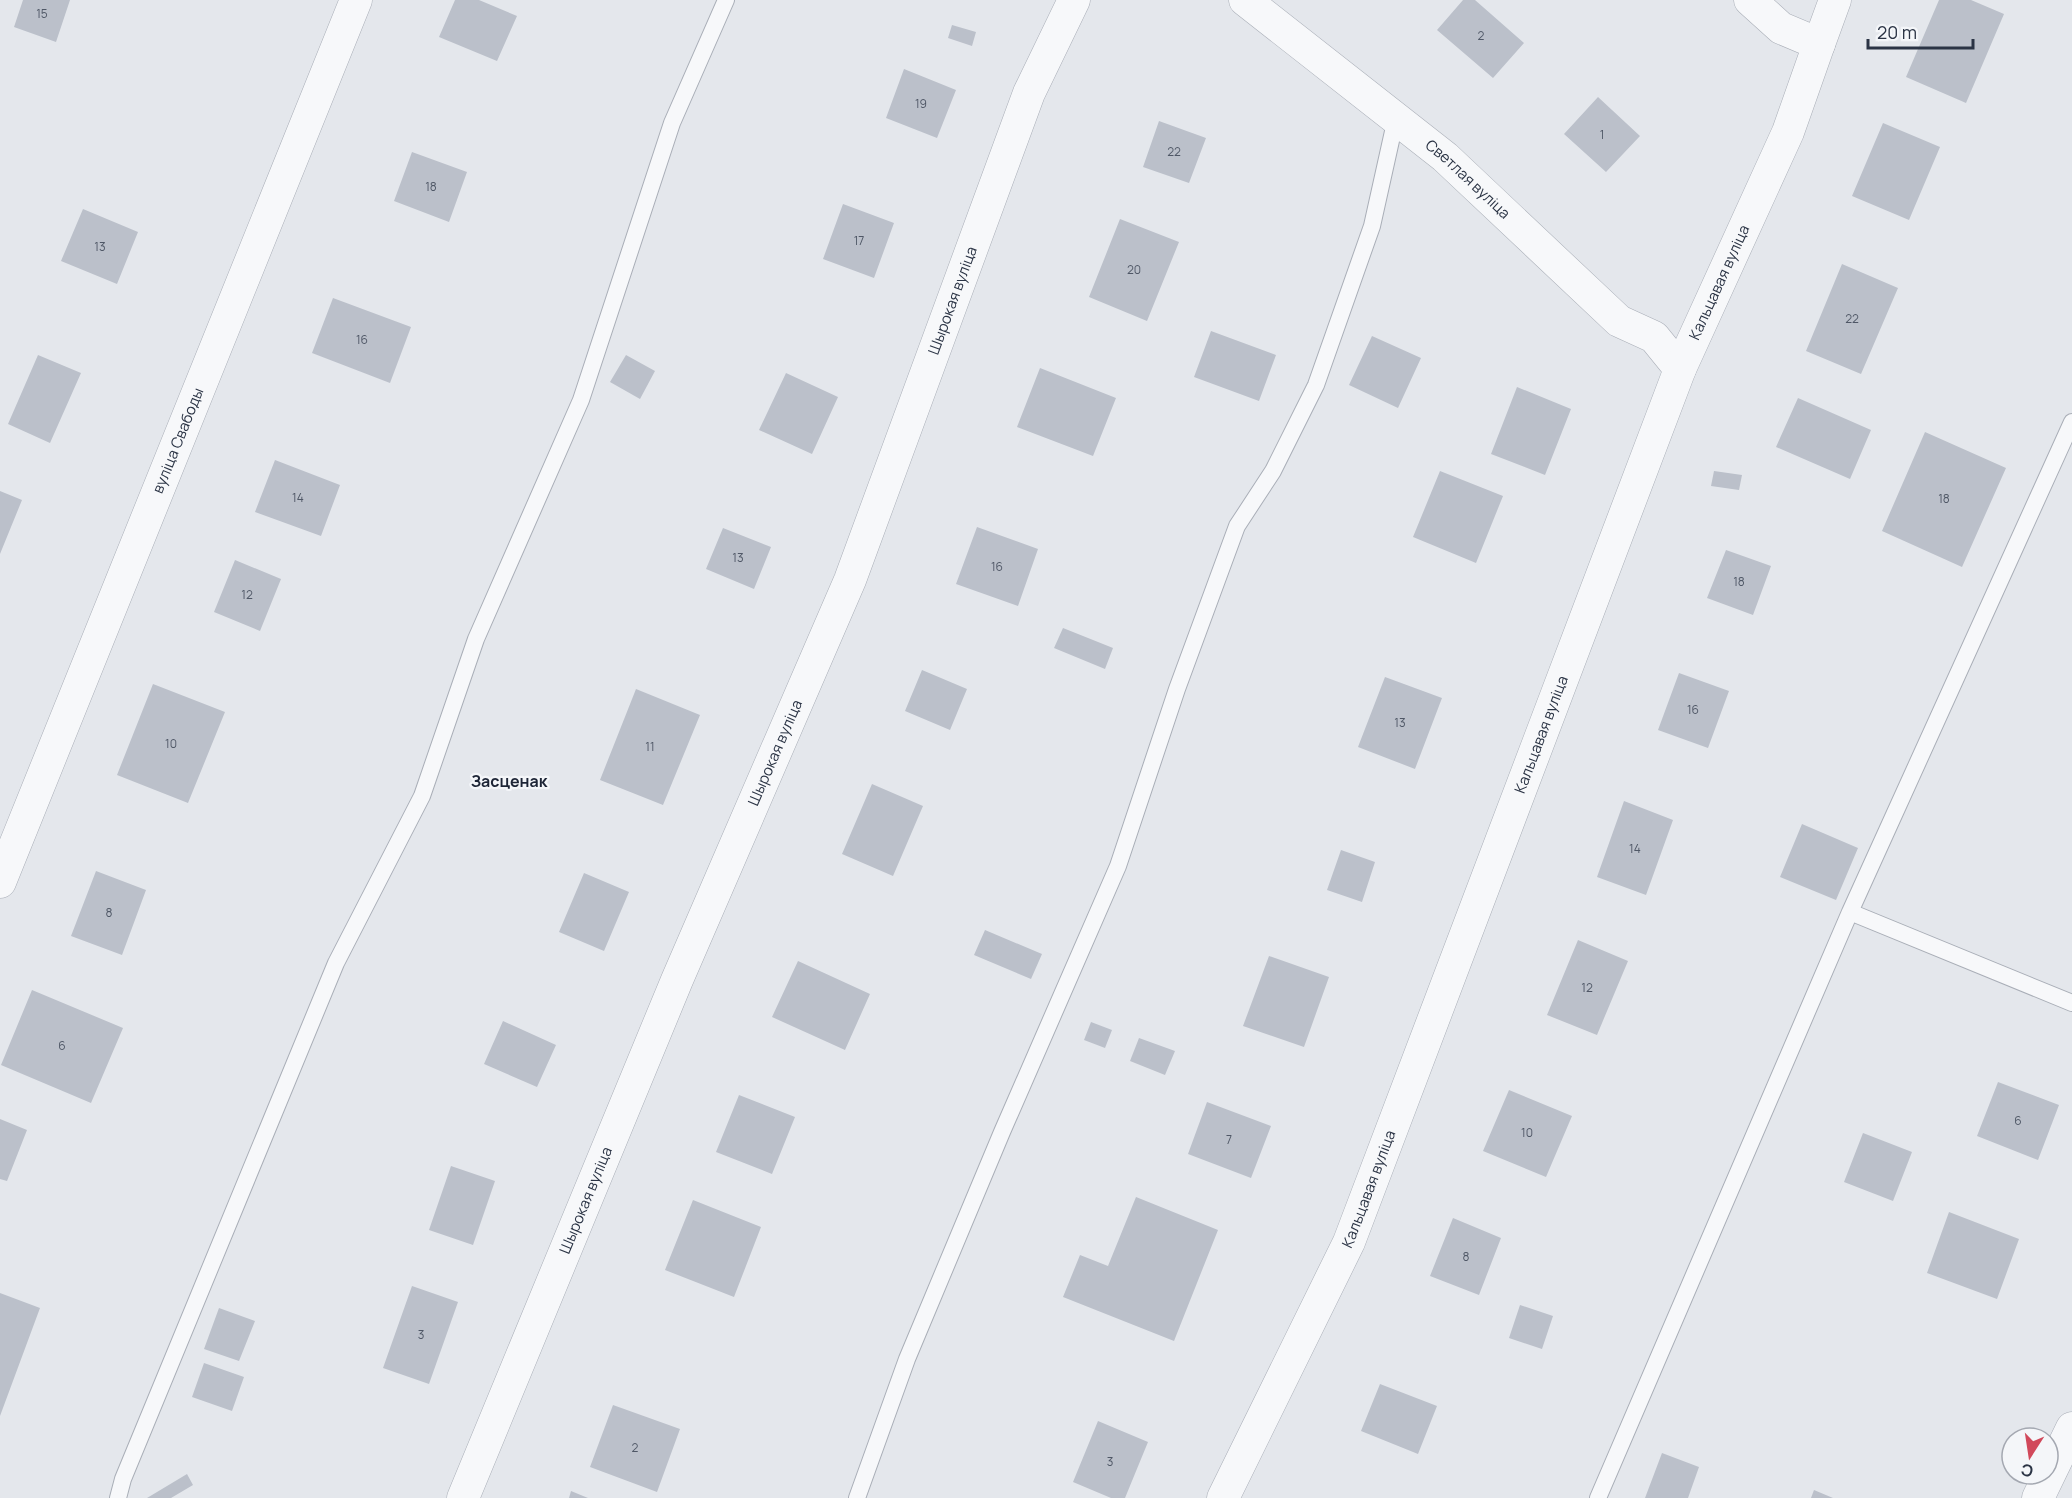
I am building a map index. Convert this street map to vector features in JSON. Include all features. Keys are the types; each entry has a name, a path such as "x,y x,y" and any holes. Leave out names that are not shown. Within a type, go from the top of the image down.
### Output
{"street":[{"name":"вуліца Свабоды","path":"0,882 357,0"},
{"name":"Шырокая вуліца","path":"463,1498 677,980 850,580 1029,93 1074,0"},
{"name":"Светлая вуліца","path":"1245,0 1445,157 1619,321 1654,337 1680,369"},
{"path":"1750,0 1781,28 1819,44"},
{"name":"Кальцавая вуліца","path":"1223,1498 1349,1242 1680,369 1788,132 1835,0"},
{"path":"2038,1498 2072,1428"}],"lane":[{"path":"118,1498 123,1479 336,963 422,796 476,639 581,400 672,123 726,0"},
{"path":"857,1498 907,1359 997,1143 1118,866 1177,689 1237,526 1273,471 1316,385 1372,226 1396,118"},
{"path":"1598,1498 1850,912 2072,422"},
{"path":"1850,912 2072,1003"}],"building":[{"path":"23,0 70,0 56,42 14,27"},
{"path":"455,0 479,0 517,16 497,61 439,37"},
{"path":"1463,0 1475,0 1524,43 1493,78 1437,30"},
{"path":"1939,0 1971,0 2004,14 1966,103 1906,77"},
{"path":"952,25 976,32 972,46 948,38"},
{"path":"904,69 956,90 937,138 886,118"},
{"path":"1598,97 1640,136 1606,172 1564,134"},
{"path":"1159,121 1206,138 1189,183 1143,167"},
{"path":"1883,123 1940,147 1909,220 1852,196"},
{"path":"412,152 467,172 449,222 394,201"},
{"path":"843,204 894,223 874,278 823,259"},
{"path":"83,209 138,232 117,284 61,261"},
{"path":"1120,219 1179,242 1147,321 1089,297"},
{"path":"1842,264 1898,288 1861,374 1806,351"},
{"path":"333,298 411,327 390,383 312,353"},
{"path":"1211,331 1276,355 1259,401 1194,377"},
{"path":"1372,336 1421,358 1398,408 1349,385"},
{"path":"38,355 81,373 50,443 8,424"},
{"path":"626,355 655,371 640,399 610,382"},
{"path":"1040,368 1116,398 1093,456 1017,427"},
{"path":"786,373 838,397 812,454 759,430"},
{"path":"1517,387 1571,409 1545,475 1491,454"},
{"path":"1798,398 1871,430 1850,479 1776,447"},
{"path":"1925,432 2006,468 1962,567 1882,531"},
{"path":"275,460 340,485 321,536 255,512"},
{"path":"1440,471 1503,496 1476,563 1413,537"},
{"path":"1714,471 1742,475 1739,490 1711,486"},
{"path":"0,491 22,500 0,554"},
{"path":"977,527 1038,549 1018,606 956,584"},
{"path":"723,528 771,547 754,589 706,569"},
{"path":"1726,550 1771,566 1753,615 1707,598"},
{"path":"235,560 281,579 260,631 214,612"},
{"path":"1063,628 1113,648 1105,669 1054,648"},
{"path":"922,670 967,689 950,730 905,711"},
{"path":"1679,673 1729,691 1708,748 1658,730"},
{"path":"1385,677 1442,698 1415,769 1358,747"},
{"path":"153,684 225,712 188,803 117,775"},
{"path":"636,689 700,715 663,805 600,780"},
{"path":"872,784 923,806 893,876 842,854"},
{"path":"1624,801 1673,820 1646,895 1597,877"},
{"path":"1802,824 1858,848 1836,900 1780,877"},
{"path":"1341,850 1375,862 1362,902 1327,890"},
{"path":"96,871 146,890 122,955 71,936"},
{"path":"584,873 629,892 604,951 559,932"},
{"path":"985,930 1042,954 1031,979 974,955"},
{"path":"1578,940 1628,961 1597,1035 1547,1015"},
{"path":"1269,956 1329,977 1304,1047 1243,1026"},
{"path":"798,961 870,994 845,1050 772,1017"},
{"path":"32,990 123,1028 91,1103 1,1065"},
{"path":"503,1021 556,1045 537,1087 484,1064"},
{"path":"1091,1022 1112,1030 1105,1048 1084,1040"},
{"path":"1139,1038 1175,1051 1165,1075 1130,1061"},
{"path":"1998,1082 2059,1105 2038,1160 1977,1136"},
{"path":"1509,1090 1572,1116 1546,1177 1483,1151"},
{"path":"739,1095 795,1117 772,1174 716,1152"},
{"path":"1207,1102 1271,1126 1251,1178 1188,1154"},
{"path":"0,1119 27,1130 7,1181 0,1179"},
{"path":"1863,1133 1912,1152 1893,1201 1844,1182"},
{"path":"451,1166 495,1181 473,1245 429,1230"},
{"path":"1136,1197 1218,1230 1174,1341 1063,1297 1080,1255 1108,1266"},
{"path":"693,1200 761,1227 734,1297 665,1270"},
{"path":"1949,1212 2019,1239 1997,1299 1927,1273"},
{"path":"1453,1218 1501,1238 1479,1295 1430,1276"},
{"path":"412,1286 458,1302 429,1384 383,1368"},
{"path":"0,1293 40,1308 0,1416"},
{"path":"1520,1305 1553,1316 1542,1349 1509,1338"},
{"path":"219,1308 255,1321 239,1361 204,1349"},
{"path":"204,1363 244,1377 232,1411 192,1397"},
{"path":"1380,1384 1437,1406 1418,1454 1361,1431"},
{"path":"613,1405 680,1429 657,1492 590,1467"},
{"path":"1098,1421 1148,1442 1125,1498 1111,1498 1073,1482"},
{"path":"1662,1453 1699,1467 1688,1498 1645,1498"},
{"path":"187,1474 193,1485 171,1498 147,1498"},
{"path":"1814,1490 1833,1498 1811,1498"},
{"path":"571,1491 588,1498 569,1498"}],"district":[{"name":"Засценак","path":"509,781"}]}
